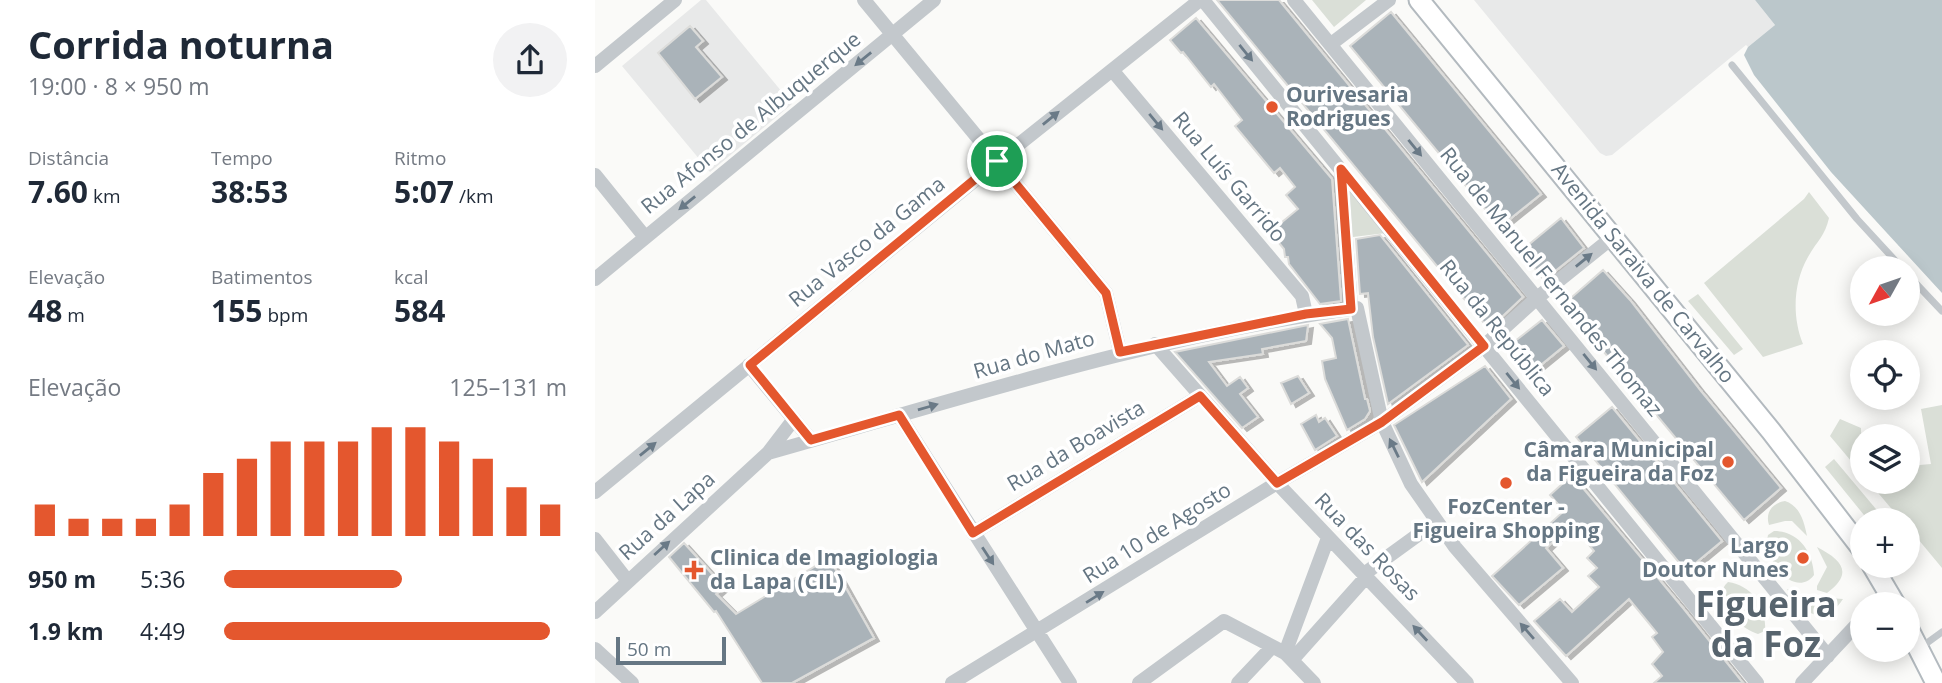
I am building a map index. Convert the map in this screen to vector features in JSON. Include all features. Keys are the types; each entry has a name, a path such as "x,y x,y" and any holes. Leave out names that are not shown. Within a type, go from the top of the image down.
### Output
{"main road":[{"name":"Avenida Saraiva de Carvalho","path":"1419,0 1771,431 1850,533"},
{"path":"1920,649 1936,683"}],"street":[{"path":"595,66 675,0"},
{"path":"865,0 1106,293 1120,352"},
{"name":"Rua Afonso de Albuquerque","path":"595,279 935,0"},
{"name":"Rua Vasco da Gama","path":"595,492 997,161 1201,0"},
{"name":"Rua da República","path":"1201,0 1757,683"},
{"name":"Rua de Manuel Fernandes Thomaz","path":"1294,0 1828,656"},
{"path":"1331,44 1389,0"},
{"name":"Rua Luís Garrido","path":"1112,70 1302,296 1306,314"},
{"path":"1341,169 1354,308 1382,422 1411,484 1455,547 1571,683"},
{"path":"595,175 645,237"},
{"name":"Rua 10 de Agosto","path":"953,683 1277,483 1382,422 1484,346 1537,298 1613,237"},
{"name":"Rua do Mato","path":"768,453 1120,352 1306,314 1354,308"},
{"name":"Rua das Rosas","path":"1155,344 1277,483 1467,683"},
{"path":"750,365 811,440"},
{"name":"Rua da Boavista","path":"973,533 1200,396"},
{"path":"899,415 1070,683"},
{"path":"768,453 794,419"},
{"name":"Rua da Lapa","path":"595,612 768,453"},
{"path":"1238,683 1283,653 1365,575 1437,521"},
{"path":"1283,653 1328,538"},
{"path":"595,539 627,580"},
{"path":"1139,683 1224,621 1283,653 1308,681"},
{"path":"1802,683 1850,632"},
{"path":"595,649 632,683"}],"lane":[{"path":"1732,65 1857,219 1891,256"},
{"path":"1920,288 1942,311"},
{"path":"1920,649 1942,632"}],"shaded area":[{"path":"701,0 706,0 792,104 710,172 622,66"},
{"path":"1312,0 1366,0 1334,27"},
{"path":"1474,0 1755,0 1775,25 1748,47 1746,45 1612,155 1606,156 1600,153"},
{"path":"1755,0 1942,0 1942,293 1920,269 1920,256 1908,256 1831,172 1754,75 1744,55 1748,47 1775,25"},
{"path":"1341,169 1386,233 1345,238"},
{"path":"1809,192 1829,218 1799,278 1796,311 1803,344 1763,357 1704,283"},
{"path":"1698,294 1743,349 1734,355 1688,301"},
{"path":"1942,405 1942,568 1920,541 1920,508 1891,508 1879,494 1920,494 1920,465 1931,464 1921,409"},
{"path":"1840,419 1852,424 1850,460 1830,436"},
{"path":"1834,459 1850,478 1850,494 1863,494 1875,508 1858,508 1825,467"},
{"path":"1785,501 1798,510 1807,536 1792,521 1769,525 1768,516 1771,509"},
{"path":"1774,531 1791,535 1803,544 1811,558 1814,575 1798,583 1782,573 1775,565 1767,545 1768,535"},
{"path":"1817,547 1833,557 1841,567 1840,579 1827,593 1817,590 1827,567"},
{"path":"1728,582 1745,588 1757,599 1764,614 1765,631 1758,634 1751,631 1729,613 1722,597"},
{"path":"1787,589 1803,596 1843,599 1828,613 1813,614 1799,604"}],"building":[{"path":"1217,0 1279,0 1523,297 1489,329"},
{"path":"1391,12 1541,194 1500,227 1350,46"},
{"path":"1196,18 1332,179 1341,301 1320,304 1289,264 1284,249 1270,232 1298,209 1286,195 1295,187 1280,168 1274,173 1235,126 1242,120 1214,84 1211,87 1170,40"},
{"path":"690,26 703,41 696,47 722,77 695,99 658,53"},
{"path":"1561,218 1584,248 1544,280 1521,251"},
{"path":"1380,235 1468,345 1388,404 1373,337 1368,293 1360,294 1356,239"},
{"path":"1603,270 1781,488 1744,520 1564,304"},
{"path":"1348,319 1370,411 1365,419 1347,430 1325,379 1322,361 1336,358 1332,338 1320,324"},
{"path":"1542,320 1564,346 1526,377 1505,349"},
{"path":"1308,325 1306,341 1262,349 1263,354 1209,362 1227,386 1240,377 1248,388 1240,394 1258,417 1242,428 1175,352"},
{"path":"1485,366 1511,399 1422,482 1394,425"},
{"path":"1298,376 1309,393 1291,404 1281,383"},
{"path":"1612,407 1722,541 1686,571 1576,437"},
{"path":"1316,415 1319,422 1325,418 1337,436 1315,450 1301,424"},
{"path":"1572,475 1743,683 1654,683 1662,676 1652,664 1663,652 1652,637 1657,633 1629,599 1566,656 1534,621 1560,599 1572,612 1599,587 1588,576 1597,568 1587,558 1594,551 1572,524 1546,548 1563,568 1519,605 1492,576 1564,511 1550,495"},
{"path":"684,543 724,587 716,594 736,614 829,558 874,638 792,683 762,683 716,611 714,612 669,557"}],"place":[{"name":"Ourivesaria Rodrigues","path":"1272,107"},
{"name":"Câmara Municipal da Figueira da Foz","path":"1728,462"},
{"name":"FozCenter - Figueira Shopping","path":"1506,483"},
{"name":"Largo Doutor Nunes","path":"1803,558"},
{"name":"Clinica de Imagiologia da Lapa (CIL)","path":"694,570"}],"district":[{"name":"Figueira da Foz","path":"1766,625"}],"route":[{"path":"997,161 1106,293 1120,352 1306,314 1351,309 1341,169 1484,346 1382,422 1277,483 1200,396 973,533 899,415 811,440 750,365 997,161"}]}
